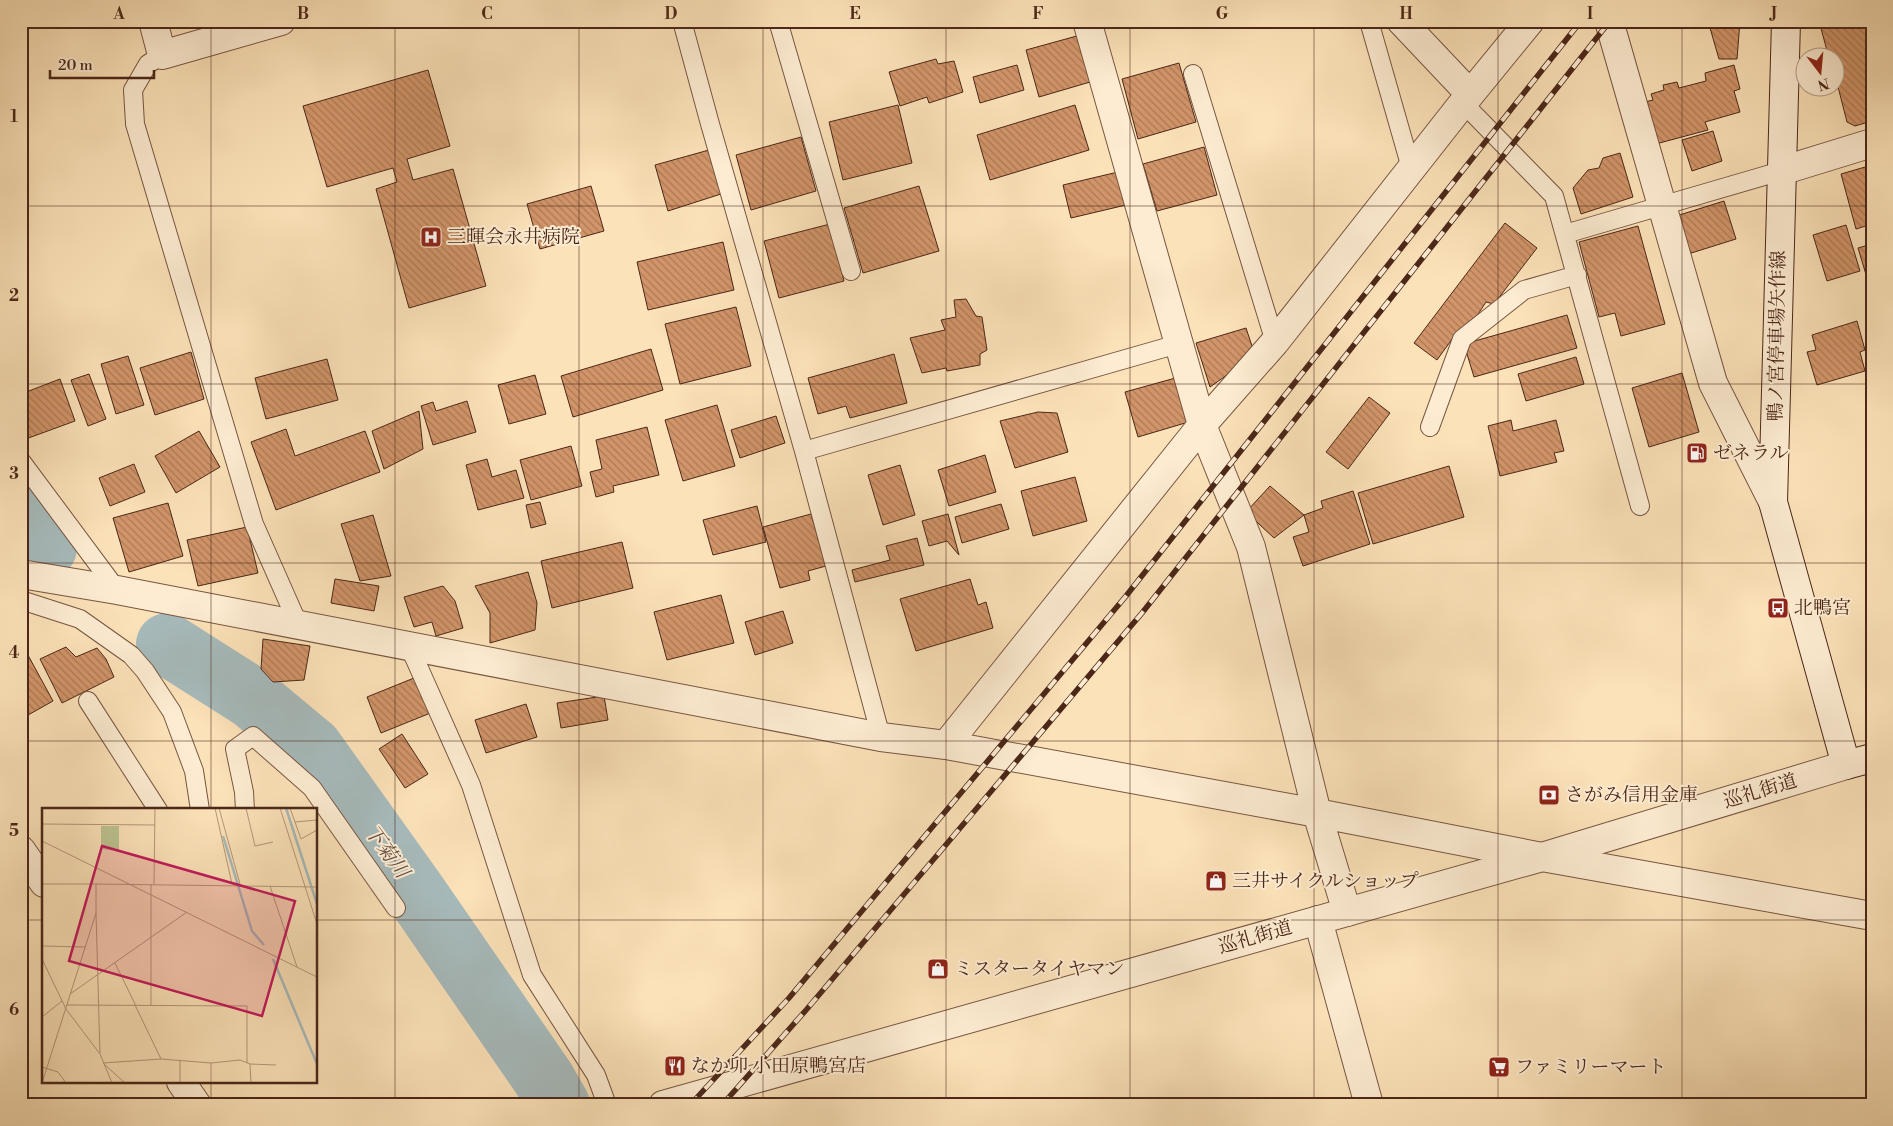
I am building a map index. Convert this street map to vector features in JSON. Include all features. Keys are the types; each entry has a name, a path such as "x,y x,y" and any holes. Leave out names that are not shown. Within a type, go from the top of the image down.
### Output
{"street":[{"path":"153,21 162,55 281,21"},
{"path":"1087,21 1202,425 1251,547 1317,813 1347,912"},
{"path":"1401,21 1466,98"},
{"path":"946,745 1202,425 1275,342 1466,98 1530,21"},
{"path":"1609,21 1712,382 1773,502"},
{"name":"鴨ノ宮停車場矢作線","path":"1786,21 1773,502 1859,762"},
{"path":"1781,170 1872,143"},
{"path":"21,574 117,590 410,648 881,737 946,745 1317,813 1542,857 1872,916"},
{"name":"巡礼街道","path":"663,1105 1542,857 1859,762"},
{"path":"21,850 42,880"},
{"path":"1318,920 1369,1105"},
{"path":"182,1084 197,1105"}],"lane":[{"path":"682,21 804,451 881,737"},
{"path":"778,21 850,271"},
{"path":"1369,21 1411,168"},
{"path":"162,55 148,64 133,90 135,124 254,524 299,626"},
{"path":"1194,74 1275,342"},
{"path":"1466,98 1554,196 1640,506"},
{"path":"1565,234 1781,170"},
{"path":"1430,427 1462,339 1524,290 1577,275"},
{"path":"804,451 1178,344"},
{"path":"21,461 117,590"},
{"path":"21,600 80,619 131,655 145,671 172,712 194,771 200,808"},
{"path":"410,648 471,785 532,976 596,1075 607,1105"},
{"path":"88,701 157,808"},
{"path":"245,808 244,792 235,749 253,736 312,788 396,908"}],"building":[{"path":"1708,21 1740,21 1737,59 1719,59"},
{"path":"1819,21 1872,21 1872,121 1855,126 1847,122 1841,98 1846,98 1846,48 1826,48"},
{"path":"1084,34 1097,80 1039,97 1026,50"},
{"path":"936,59 938,64 954,61 963,92 929,103 927,97 900,106 889,72"},
{"path":"1179,63 1196,122 1138,139 1122,79"},
{"path":"1017,65 1024,90 980,103 973,77"},
{"path":"1734,65 1740,89 1734,91 1740,112 1705,122 1708,130 1652,145 1641,103 1653,100 1651,94 1664,90 1663,85 1677,82 1679,88 1706,81 1705,73"},
{"name":"三暉会永井病院","path":"428,70 450,146 407,159 413,180 453,169 486,286 409,308 376,189 397,182 393,168 327,187 303,106"},
{"path":"898,105 912,163 843,180 829,122"},
{"path":"1075,105 1089,150 990,180 977,135"},
{"path":"1713,131 1722,161 1692,171 1682,140"},
{"path":"801,137 816,191 751,210 736,155"},
{"path":"1204,147 1217,195 1157,211 1143,164"},
{"path":"709,150 721,194 668,211 655,165"},
{"path":"1620,153 1633,197 1581,214 1573,188 1588,170 1599,168 1603,158"},
{"path":"1872,165 1872,224 1856,229 1841,174"},
{"path":"1118,172 1126,205 1071,218 1063,185"},
{"path":"591,186 604,231 540,249 527,204"},
{"path":"919,186 939,251 863,273 844,208"},
{"path":"1724,201 1736,239 1685,255 1673,217"},
{"path":"1505,223 1537,248 1494,304 1486,302 1469,328 1455,335 1437,360 1414,343"},
{"path":"830,224 844,281 779,298 764,241"},
{"path":"1846,225 1860,271 1827,281 1813,235"},
{"path":"1638,226 1665,324 1621,336 1615,313 1599,317 1579,242"},
{"path":"723,242 734,290 648,310 637,262"},
{"path":"1872,244 1872,287 1870,288 1858,248"},
{"path":"966,299 976,316 982,317 987,350 980,354 980,365 947,371 946,368 922,373 910,338 945,330 941,320 956,317 954,300"},
{"path":"736,307 751,366 680,384 665,324"},
{"path":"1567,315 1577,348 1474,377 1464,344"},
{"path":"1857,321 1865,350 1860,352 1865,371 1817,385 1807,352 1816,350 1812,335"},
{"path":"1246,328 1255,355 1210,387 1196,343"},
{"path":"651,349 663,390 573,417 561,376"},
{"path":"191,352 204,399 155,415 140,368"},
{"path":"894,354 907,403 850,418 846,406 818,414 808,378"},
{"path":"128,356 144,405 116,414 101,364"},
{"path":"1576,357 1584,384 1526,401 1518,374"},
{"path":"327,359 338,400 266,419 255,378"},
{"path":"1682,373 1699,432 1649,447 1632,388"},
{"path":"89,374 106,419 88,426 71,380"},
{"path":"535,375 546,414 509,424 498,385"},
{"path":"1179,377 1192,421 1138,437 1125,392"},
{"path":"60,379 75,421 23,440 21,434 21,394"},
{"path":"1369,397 1390,413 1348,469 1326,452"},
{"path":"467,401 476,432 433,445 421,406 433,402 436,411"},
{"path":"717,405 735,466 683,481 665,420"},
{"path":"419,411 423,449 384,469 372,431"},
{"path":"1038,412 1057,413 1068,452 1015,468 1000,421"},
{"path":"776,416 785,443 740,458 731,430"},
{"path":"1511,420 1513,431 1556,420 1564,451 1554,453 1557,462 1500,476 1488,426"},
{"path":"647,427 659,475 613,486 614,492 596,497 590,472 602,469 596,440"},
{"path":"286,429 295,456 365,431 380,472 276,510 251,442"},
{"path":"199,431 220,467 176,493 155,456"},
{"path":"571,446 582,486 531,500 520,460"},
{"path":"985,455 996,492 949,506 938,470"},
{"path":"487,459 492,477 516,470 524,498 478,510 466,465"},
{"path":"134,464 145,492 110,506 99,478"},
{"path":"900,465 915,515 883,525 868,475"},
{"path":"1449,466 1464,517 1373,544 1358,493"},
{"path":"1075,477 1087,521 1033,536 1021,491"},
{"path":"1270,486 1304,515 1274,538 1246,512"},
{"path":"1353,491 1370,544 1303,566 1293,537 1309,532 1304,515 1323,508 1321,501"},
{"path":"540,502 546,524 531,528 526,505"},
{"path":"168,503 183,556 129,572 113,518"},
{"path":"1001,504 1009,529 962,543 955,517"},
{"path":"757,506 766,542 713,555 703,520"},
{"path":"811,514 826,566 808,571 810,580 780,588 763,527"},
{"path":"948,514 959,555 947,541 929,546 922,521"},
{"path":"373,515 391,576 360,581 341,524"},
{"path":"247,527 258,573 198,586 187,540"},
{"path":"917,538 924,565 855,582 852,570 890,560 886,546"},
{"path":"622,542 633,588 552,608 541,561"},
{"path":"528,572 537,603 535,630 490,643 490,613 475,586"},
{"path":"335,579 379,586 374,611 331,603"},
{"path":"970,579 978,605 986,602 993,628 916,651 900,599"},
{"path":"443,586 455,601 463,628 436,636 432,622 414,627 404,597"},
{"path":"721,595 734,643 667,660 654,612"},
{"path":"783,611 793,643 755,655 745,622"},
{"path":"263,639 310,646 304,680 273,682 261,669"},
{"path":"23,646 53,701 21,719 21,647"},
{"path":"66,647 76,657 97,648 106,659 114,677 62,703 40,659"},
{"path":"419,676 433,712 381,733 367,697"},
{"path":"604,696 608,720 561,728 557,703"},
{"path":"526,704 537,737 486,753 475,720"},
{"path":"402,734 428,774 405,788 379,749"}],"waterway":[{"name":"下菊川","path":"21,514 46,548"},
{"name":"下菊川","path":"167,644 252,698 312,748 417,895 544,1079 559,1105"}],"railway":[{"path":"690,1105 789,998 1126,596 1581,21"},
{"path":"722,1105 807,1009 1142,613 1610,21"}],"place":[{"name":"三暉会永井病院","path":"431,237"},
{"name":"ゼネラル","path":"1697,453"},
{"name":"北鴨宮","path":"1778,608"},
{"name":"さがみ信用金庫","path":"1549,795"},
{"name":"三井サイクルショップ","path":"1216,881"},
{"name":"ミスタータイヤマン","path":"938,969"},
{"name":"なか卯 小田原鴨宮店","path":"675,1066"},
{"name":"ファミリーマート","path":"1499,1067"}]}
